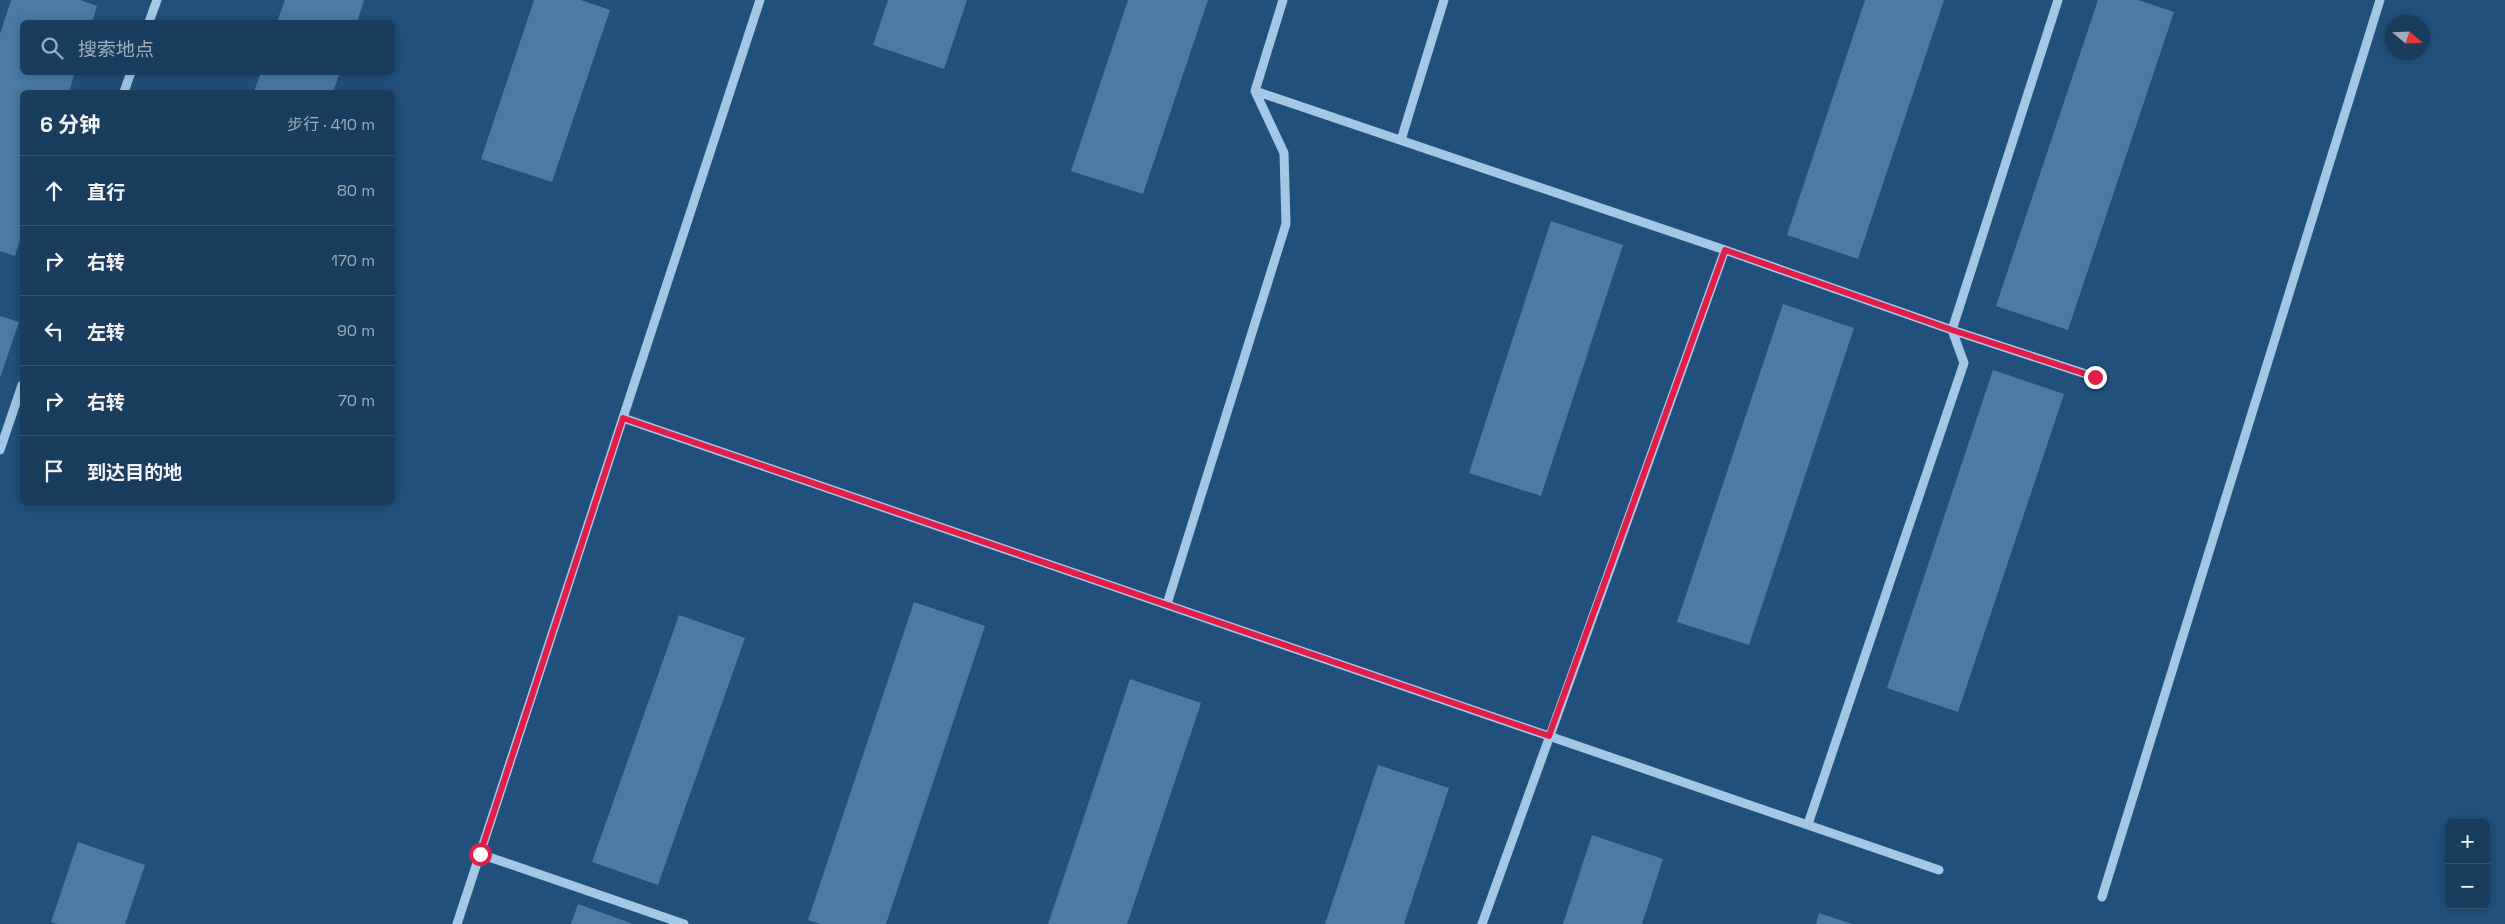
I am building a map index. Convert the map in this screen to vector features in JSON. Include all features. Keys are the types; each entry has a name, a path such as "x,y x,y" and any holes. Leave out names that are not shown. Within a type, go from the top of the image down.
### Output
{"street":[{"path":"150,20 157,0"},
{"path":"457,924 760,0"},
{"path":"1166,604 1286,224 1284,153 1255,91 1283,0"},
{"path":"1401,140 1444,0"},
{"path":"1808,824 1964,363 1952,330 2058,0"},
{"path":"2102,897 2380,0"},
{"path":"125,90 131,75"},
{"path":"1255,91 1725,250 1952,330 2095,377"},
{"path":"1482,924 1725,250"},
{"path":"0,450 20,391"},
{"path":"623,418 1940,870"},
{"path":"480,854 684,924"}],"building":[{"path":"11,0 80,0 97,6 93,20 20,20 20,75 74,75 70,90 20,90 20,240 15,256 0,251 0,34"},
{"path":"285,0 364,0 358,20 278,20"},
{"path":"534,0 581,0 610,10 552,182 481,159"},
{"path":"888,0 967,0 944,69 873,45"},
{"path":"1128,0 1208,0 1143,194 1071,171"},
{"path":"1865,0 1944,0 1858,259 1787,235"},
{"path":"2098,0 2138,0 2174,12 2068,330 1996,306"},
{"path":"260,75 339,75 334,90 255,90"},
{"path":"1551,221 1623,245 1541,496 1469,473"},
{"path":"1783,304 1854,328 1749,645 1677,622"},
{"path":"0,316 19,322 0,378"},
{"path":"1993,370 2064,394 1958,712 1887,688"},
{"path":"914,602 985,626 886,924 820,924 808,920"},
{"path":"679,615 745,638 658,885 592,862"},
{"path":"1130,679 1201,703 1127,924 1048,924"},
{"path":"1378,765 1449,788 1404,924 1325,924"},
{"path":"1592,835 1663,859 1642,924 1563,924"},
{"path":"78,842 145,865 125,924 57,924 51,922"},
{"path":"578,904 633,924 571,924"},
{"path":"1819,913 1852,924 1816,924"}],"route":[{"path":"480,854 623,418 1549,736 1725,250 1952,330 2095,377"}]}
